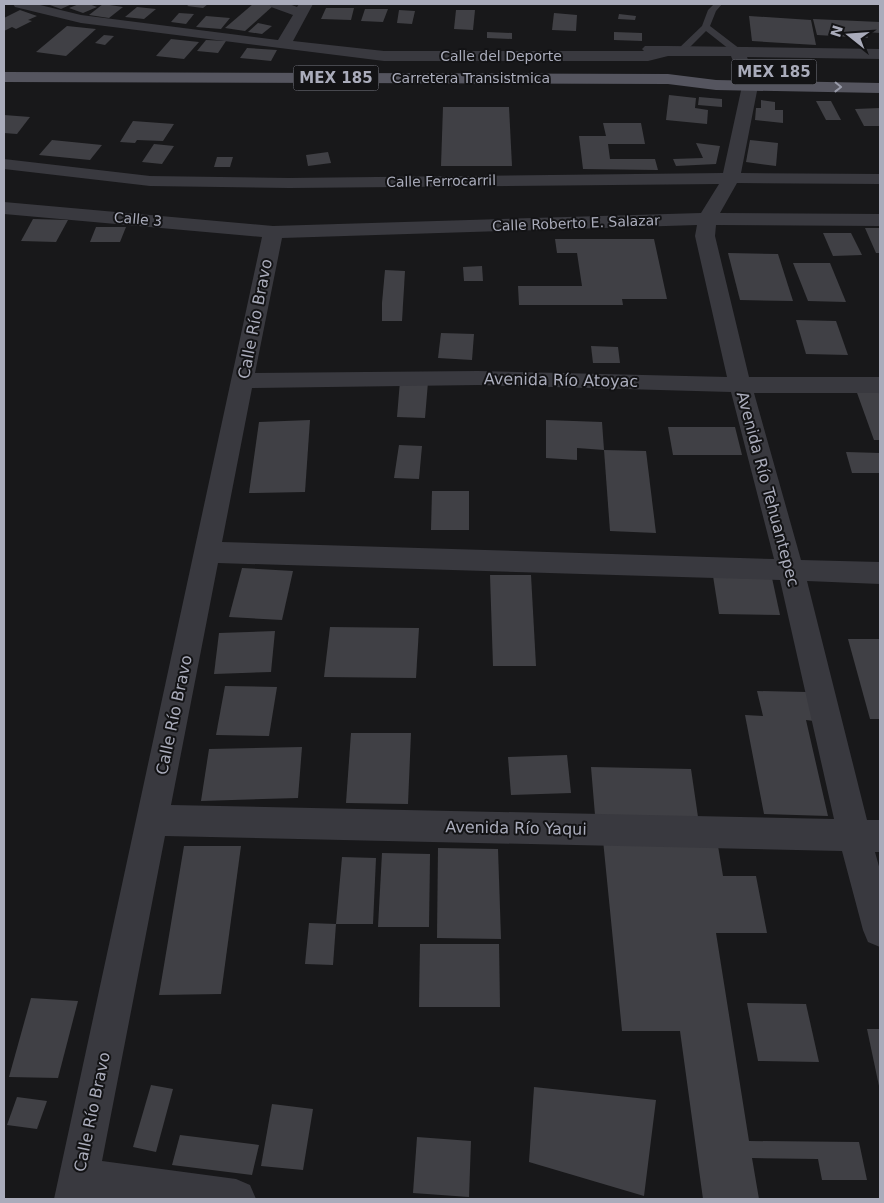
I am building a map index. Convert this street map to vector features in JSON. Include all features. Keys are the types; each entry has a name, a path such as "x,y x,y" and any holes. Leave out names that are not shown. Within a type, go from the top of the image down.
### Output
{"main road":[{"name":"Carretera Transistmica","path":"4,77 668,79 716,85 744,70 880,73"},
{"name":"Carretera Transistmica","path":"744,70 880,88"}],"street":[{"name":"Calle del Deporte","path":"20,4 81,19 384,56 648,56 675,51 744,70 880,54"},
{"path":"276,4 303,8 283,45"},
{"name":"Avenida Río Tehuantepec","path":"744,70 731,178 707,219 705,236 740,385 867,836 880,930"},
{"name":"Calle Ferrocarril","path":"4,164 150,181 289,183 731,178 880,179"},
{"name":"Calle 3","path":"4,208 273,232"},
{"name":"Calle Roberto E. Salazar","path":"273,232 707,219 880,220"},
{"name":"Calle Río Bravo","path":"76,1189 273,232"},
{"name":"Avenida Río Atoyac","path":"242,381 478,378 740,385 880,385"},
{"path":"207,552 880,573"},
{"name":"Avenida Río Yaqui","path":"152,820 867,836"},
{"path":"76,1189 236,1199"}],"lane":[{"path":"675,51 706,27 712,10 718,4"},
{"path":"706,27 744,70"}],"building":[{"path":"47,4 72,4 61,9"},
{"path":"79,4 89,4 97,7 83,13 69,8"},
{"path":"103,4 123,7 109,18 89,15"},
{"path":"190,4 208,4 203,8 187,6"},
{"path":"253,4 274,5 245,31 225,28"},
{"path":"137,7 156,9 144,19 125,17"},
{"path":"326,8 354,8 351,20 321,19"},
{"path":"365,9 388,9 383,22 361,21"},
{"path":"20,10 37,16 28,20 32,21 16,29 12,27 4,31 4,18"},
{"path":"399,10 415,11 412,24 397,23"},
{"path":"456,10 475,10 473,30 454,29"},
{"path":"179,13 194,14 186,24 171,22"},
{"path":"554,13 577,15 576,31 552,30"},
{"path":"619,14 636,16 635,20 618,19"},
{"path":"206,16 230,18 221,29 196,27"},
{"path":"749,16 811,20 816,45 752,41"},
{"path":"813,19 880,22 880,33 866,32 868,38 817,35"},
{"path":"258,23 272,26 262,34 248,32"},
{"path":"67,26 96,29 66,56 36,52"},
{"path":"487,32 512,33 512,39 487,38"},
{"path":"614,32 642,33 642,41 614,40"},
{"path":"104,35 114,36 105,45 95,43"},
{"path":"171,39 199,42 184,59 156,56"},
{"path":"206,40 226,41 218,53 197,51"},
{"path":"247,48 277,50 271,61 240,58"},
{"path":"669,95 696,98 695,108 708,110 707,124 666,120"},
{"path":"699,97 722,99 722,107 698,105"},
{"path":"761,100 775,102 775,110 783,110 783,123 755,120 756,108 761,108"},
{"path":"816,101 831,101 841,120 826,120"},
{"path":"443,107 509,107 512,166 441,166"},
{"path":"880,108 880,126 864,126 855,109"},
{"path":"4,115 30,117 17,134 4,133"},
{"path":"133,121 174,124 163,141 137,140 135,143 120,142"},
{"path":"603,123 641,123 645,144 608,144 610,159 655,159 658,170 583,169 579,136 606,136"},
{"path":"52,140 102,145 90,160 39,155"},
{"path":"750,140 778,143 776,166 746,162"},
{"path":"696,143 720,146 716,164 676,166 673,159 703,158"},
{"path":"154,144 174,146 162,164 142,162"},
{"path":"328,152 331,163 308,166 306,155"},
{"path":"217,157 233,157 230,167 214,167"},
{"path":"33,219 68,220 56,242 21,241"},
{"path":"96,227 126,227 120,242 90,242"},
{"path":"865,228 880,228 880,253 876,253"},
{"path":"823,233 851,233 862,255 833,256"},
{"path":"555,239 654,239 667,299 622,299 623,305 519,305 518,286 582,286 577,253 557,253"},
{"path":"728,253 778,254 793,301 740,300"},
{"path":"793,263 830,263 846,302 808,301"},
{"path":"482,266 483,281 464,281 463,267"},
{"path":"385,270 405,271 402,321 382,321"},
{"path":"796,320 836,321 848,355 806,354"},
{"path":"441,333 474,334 472,360 438,358"},
{"path":"591,346 618,347 620,363 593,363"},
{"path":"400,381 428,382 425,418 397,417"},
{"path":"856,390 878,390 880,397 880,440 874,440"},
{"path":"310,420 305,492 249,493 259,422"},
{"path":"546,420 602,422 604,450 577,448 577,460 546,458"},
{"path":"668,427 735,427 742,455 673,455"},
{"path":"399,445 422,446 419,479 394,478"},
{"path":"604,450 646,451 656,533 610,531"},
{"path":"846,452 880,453 880,473 852,473"},
{"path":"432,491 469,491 469,530 431,530"},
{"path":"242,568 293,571 282,620 229,617"},
{"path":"490,575 531,575 536,666 493,666"},
{"path":"713,576 772,578 780,615 719,614"},
{"path":"330,627 419,628 416,678 324,677"},
{"path":"275,631 271,672 214,674 219,633"},
{"path":"848,639 879,639 880,719 870,719"},
{"path":"225,686 277,687 269,736 216,735"},
{"path":"757,691 807,692 814,721 806,720 828,816 764,814 745,715 763,716"},
{"path":"351,733 411,733 408,804 346,803"},
{"path":"302,747 298,798 201,801 209,749"},
{"path":"567,755 571,793 511,795 508,757"},
{"path":"591,767 691,769 698,817 595,815"},
{"path":"603,840 717,840 723,876 756,876 767,933 716,933 749,1141 859,1142 867,1180 822,1180 818,1159 752,1158 759,1199 703,1199 680,1031 622,1031"},
{"path":"184,846 241,846 221,994 159,995"},
{"path":"438,848 498,849 501,939 437,938"},
{"path":"382,853 430,854 429,927 378,927"},
{"path":"342,857 376,858 373,924 336,924"},
{"path":"309,923 336,924 333,965 305,964"},
{"path":"420,944 499,944 500,1007 419,1007"},
{"path":"31,998 78,1001 58,1078 9,1077"},
{"path":"747,1003 806,1004 819,1062 758,1061"},
{"path":"867,1029 880,1029 880,1086 879,1086"},
{"path":"151,1085 173,1089 156,1152 133,1147"},
{"path":"534,1087 656,1100 644,1196 529,1162"},
{"path":"17,1097 47,1101 37,1129 7,1125"},
{"path":"272,1104 313,1109 303,1170 261,1166"},
{"path":"180,1135 259,1145 252,1175 172,1165"},
{"path":"417,1137 471,1141 469,1197 413,1193"}]}
